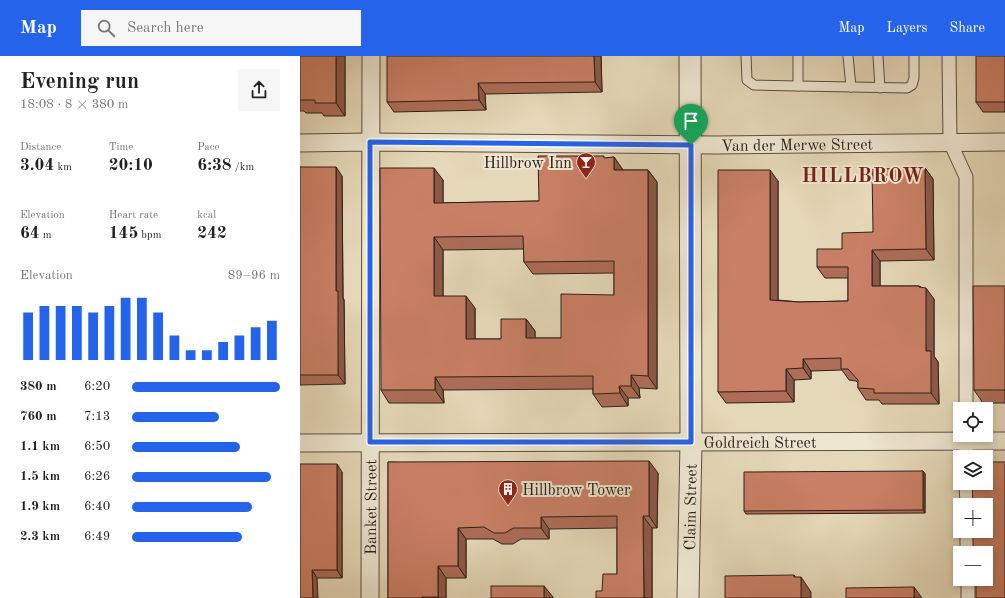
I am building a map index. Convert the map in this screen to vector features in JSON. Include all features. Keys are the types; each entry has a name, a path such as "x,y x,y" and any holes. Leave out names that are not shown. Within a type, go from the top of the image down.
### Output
{"street":[{"name":"Banket Street","path":"370,598 371,56"},
{"name":"Claim Street","path":"688,598 691,442 690,56"},
{"path":"949,56 950,142 966,177 966,402"},
{"name":"Van der Merwe Street","path":"300,143 370,142 691,145 1005,142"},
{"name":"Goldreich Street","path":"300,443 691,442 966,444 1005,441"},
{"path":"968,586 968,598"}],"lane":[{"path":"746,56 747,80 754,85 880,88 907,88 912,85 914,78 914,56"},
{"path":"798,56 798,86"},
{"path":"848,56 851,87"},
{"path":"878,56 880,88"}],"building":[{"path":"300,56 336,56 336,103 315,103 315,100 300,100"},
{"path":"387,56 594,56 595,82 478,83 479,100 387,102"},
{"path":"976,56 1005,56 1005,102 976,102"},
{"path":"538,156 614,157 614,170 648,170 648,376 631,375 631,386 619,386 620,393 593,394 593,376 435,377 435,390 381,390 380,168 434,168 434,203 539,201","holes":["523,236 524,262 614,261 614,295 561,294 561,338 526,338 526,319 501,319 501,339 466,339 466,296 434,296 434,237"]},
{"path":"300,167 336,167 338,375 300,375"},
{"path":"925,168 926,249 872,250 872,286 919,286 926,288 926,351 931,351 931,393 874,393 874,389 858,388 858,380 848,369 841,369 841,358 803,359 803,368 786,369 786,391 718,392 718,170 770,170 770,300 799,302 848,301 848,267 817,267 817,249 842,249 842,233 873,232 872,169"},
{"path":"973,286 1005,286 1005,390 974,390"},
{"path":"649,461 649,516 643,516 644,598 596,598 596,591 602,591 603,574 617,574 617,516 541,517 541,528 513,528 505,533 494,533 484,527 458,528 458,566 438,566 438,597 388,598 388,462"},
{"path":"993,462 1005,462 1005,598 976,598 976,586 993,586 993,546 973,546 973,538 993,538 993,498 973,498 972,490 993,490"},
{"path":"300,464 337,464 337,570 312,570 313,598 300,598"},
{"path":"923,471 923,510 744,511 744,472"},
{"path":"794,575 794,577 801,577 801,598 725,598 725,576"},
{"path":"491,586 544,586 544,598 491,598"},
{"path":"914,587 914,598 846,598 846,588"}],"place":[{"name":"Hillbrow Inn","path":"586,179"},
{"name":"Hillbrow Tower","path":"508,506"}],"district":[{"name":"HILLBROW","path":"863,175"}],"route":[{"path":"370,142 691,145 691,442 370,442 370,142"}]}
